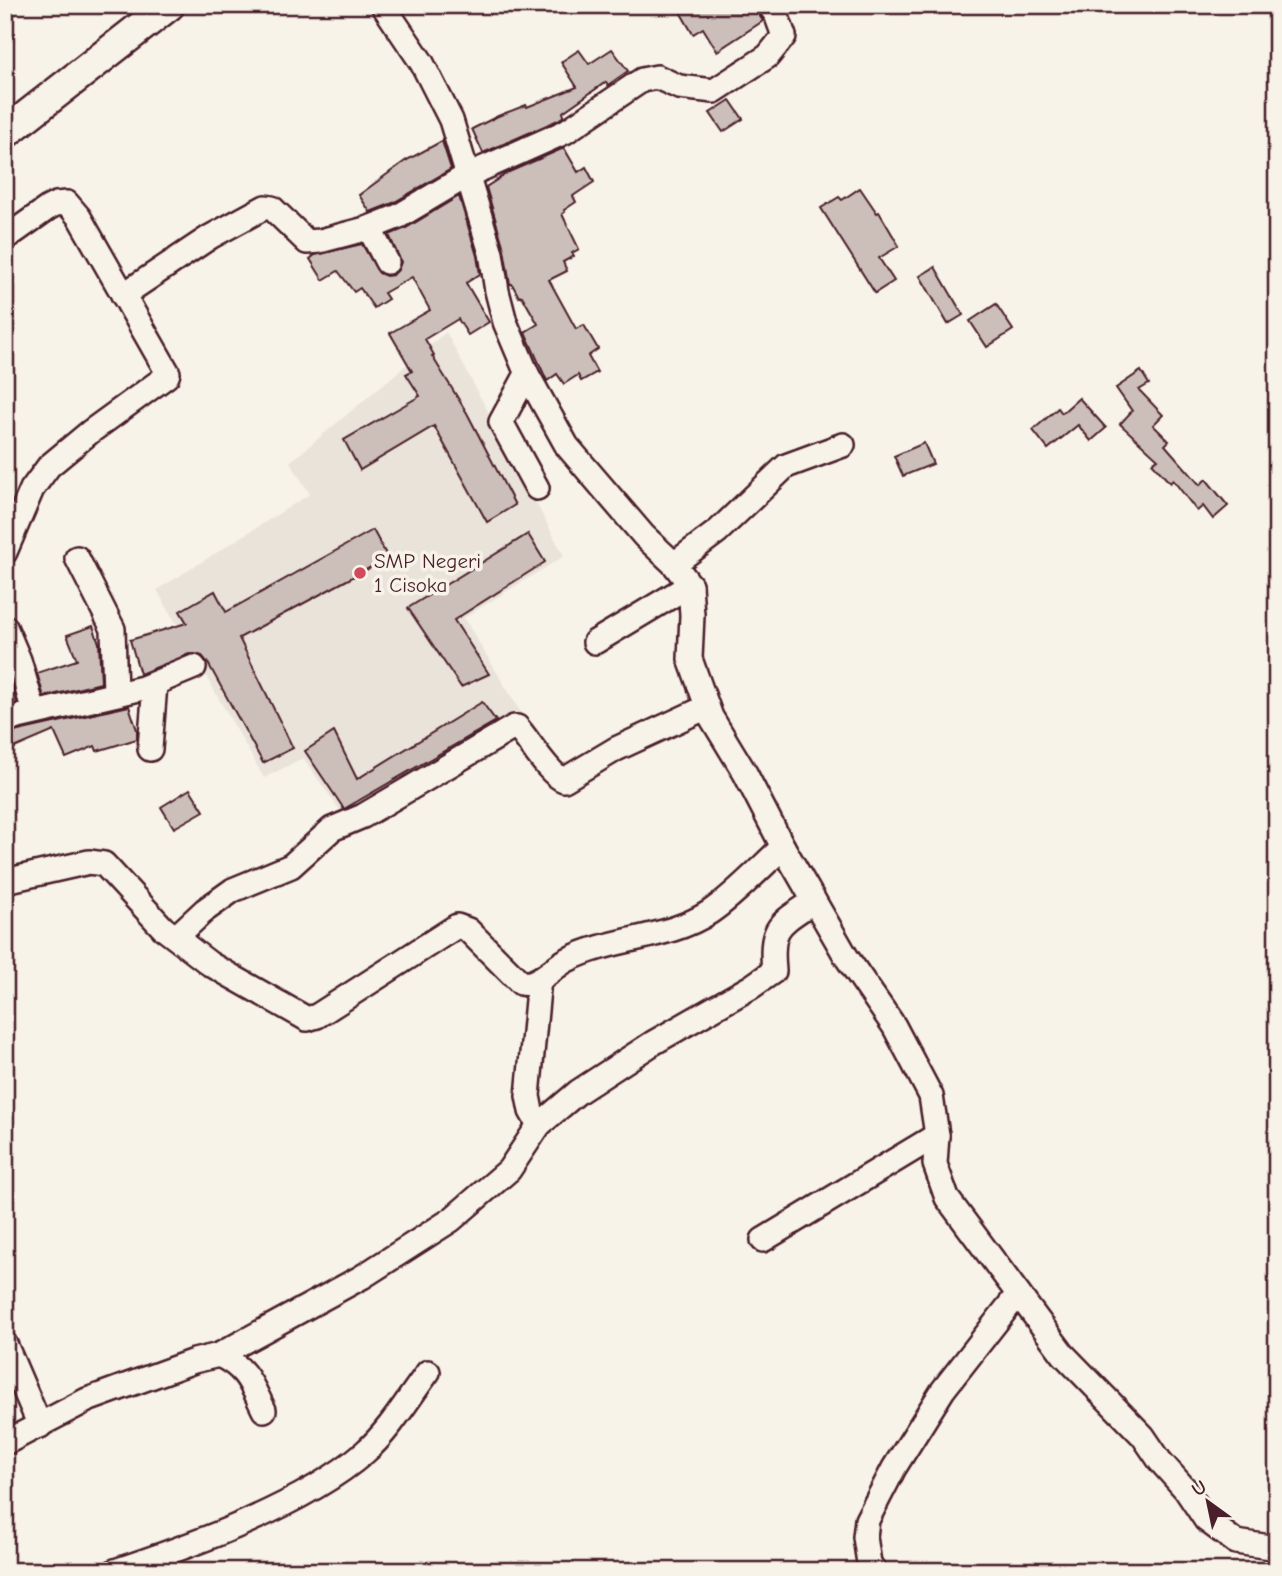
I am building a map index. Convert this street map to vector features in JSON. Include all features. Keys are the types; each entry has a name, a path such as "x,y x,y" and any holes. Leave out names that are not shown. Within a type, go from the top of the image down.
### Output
{"main road":[{"path":"5,133 169,5"}],"street":[{"path":"383,5 422,63 451,120 491,253 502,311 527,374 567,446 690,585 690,659 711,717 847,958 894,1026 932,1096 937,1135 935,1164 947,1198 1063,1354 1143,1436 1206,1520 1236,1542 1277,1548"},
{"path":"123,295 210,237 265,207 272,208 307,242 320,241 369,228 399,216 468,175 565,132 642,80 657,77 679,87 714,91 768,56 784,36 776,14 769,5"},
{"path":"5,233 10,235 56,204 67,204 79,217 161,359 167,376 90,432 49,466 32,489 5,552"},
{"path":"369,228 387,262"},
{"path":"527,374 501,422 537,488"},
{"path":"674,564 718,531 786,466 843,445"},
{"path":"77,558 113,629 115,693"},
{"path":"594,642 690,585"},
{"path":"5,627 19,660 34,712"},
{"path":"5,720 132,691 194,667"},
{"path":"150,749 155,684"},
{"path":"176,937 205,910 233,890 291,866 332,829 363,816 513,727 517,727 529,739 556,776 564,780 616,749 707,707"},
{"path":"5,881 89,862 104,864 163,928 210,964 307,1019 317,1016 457,926 468,930 521,983 533,983 567,960 595,948 685,924 710,912 783,847"},
{"path":"5,1443 87,1400 194,1361 219,1355 362,1277 451,1220 509,1170 539,1125 578,1092 642,1050 774,971 772,940 786,919 814,901"},
{"path":"539,979 528,1096 531,1111 539,1125"},
{"path":"763,1240 937,1135"},
{"path":"874,1571 869,1563 865,1537 867,1520 894,1468 943,1390 1018,1294"},
{"path":"5,1344 40,1426"},
{"path":"219,1355 234,1361 245,1371 264,1410"},
{"path":"115,1571 172,1552 278,1506 349,1464 367,1450 385,1430 428,1372"}],"shaded area":[{"name":"SMP Negeri 1 Cisoka","path":"446,332 564,556 464,618 528,724 354,830 303,758 264,778 157,590 310,494 290,462"}],"building":[{"path":"676,5 752,5 763,21 717,51 703,28 693,34"},
{"path":"612,49 628,71 608,85 606,82 563,112 564,116 558,120 483,153 472,129 498,116 577,87 561,62 579,50 589,64"},
{"path":"730,100 743,119 723,132 710,113"},
{"path":"442,141 451,169 393,203 370,212 359,195 405,161"},
{"path":"564,148 578,172 586,167 594,182 573,196 576,202 562,214 579,249 572,253 574,256 563,262 567,271 549,280 576,329 584,325 598,349 588,356 597,372 581,381 578,375 564,384 557,374 547,381 525,332 538,324 522,296 519,297 510,284 504,249 486,187 509,172"},
{"path":"860,188 877,213 879,212 899,246 879,258 894,281 875,293 821,208 839,197 842,200"},
{"path":"459,196 480,274 466,283 489,322 468,335 458,319 425,339 515,505 487,522 434,426 360,470 344,440 420,396 406,374 412,371 390,333 430,310 412,277 384,293 388,299 374,308 360,288 354,292 338,271 323,280 310,259 315,255 362,244 379,273 393,275 401,262 389,235 406,228"},
{"path":"935,267 963,315 948,324 920,276"},
{"path":"996,304 1013,330 987,347 970,321"},
{"path":"1141,371 1149,384 1139,390 1163,415 1153,425 1169,441 1165,445 1200,485 1206,479 1228,506 1213,519 1203,506 1197,511 1173,480 1170,483 1152,463 1158,459 1120,424 1132,411 1116,388"},
{"path":"1079,398 1106,428 1091,441 1078,425 1048,449 1033,430 1058,408 1062,413"},
{"path":"924,443 933,464 903,476 894,456"},
{"path":"373,530 388,558 239,638 293,748 263,763 202,656 189,654 140,674 130,640 187,623 180,611 215,591 226,612"},
{"path":"528,534 545,562 454,620 489,674 461,687 408,608"},
{"path":"93,626 99,643 101,683 44,697 37,673 77,660 67,635"},
{"path":"11,682 17,703 5,706 5,684"},
{"path":"482,702 496,721 344,809 305,751 334,732 357,779"},
{"path":"129,706 137,730 137,739 97,751 95,746 66,758 54,731 5,752 5,734"},
{"path":"190,789 204,811 174,828 161,807"}],"place":[{"name":"SMP Negeri 1 Cisoka","path":"360,573"}]}
